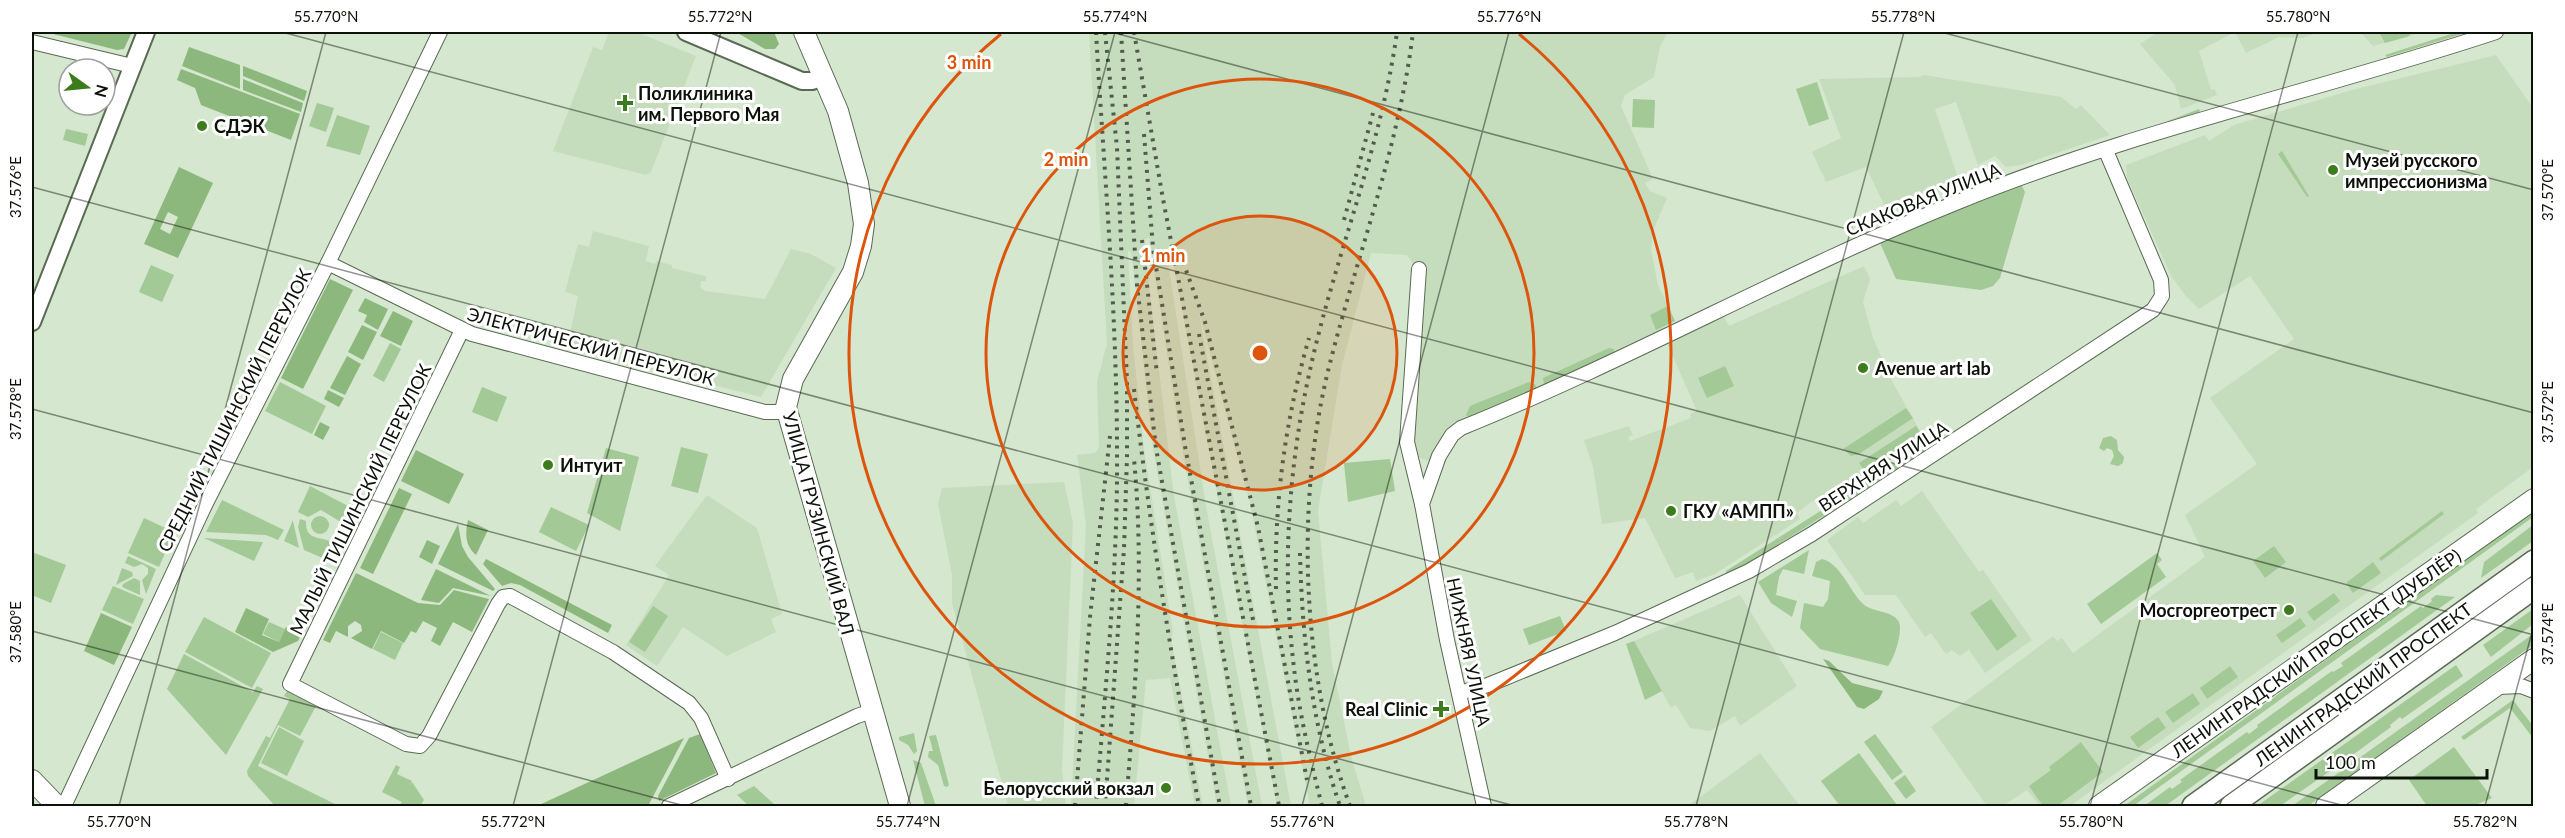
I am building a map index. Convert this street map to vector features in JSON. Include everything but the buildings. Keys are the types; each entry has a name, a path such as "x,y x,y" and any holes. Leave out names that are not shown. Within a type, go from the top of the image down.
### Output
{"main road":[{"name":"УЛИЦА ГРУЗИНСКИЙ ВАЛ","path":"804,32 838,111 858,183 864,214 864,232 853,272 790,386 787,412 900,807"},
{"name":"ЛЕНИНГРАДСКИЙ ПРОСПЕКТ (ДУБЛЁР)","path":"2099,807 2534,499"},
{"name":"ЛЕНИНГРАДСКИЙ ПРОСПЕКТ","path":"2193,807 2534,561"},
{"name":"ЛЕНИНГРАДСКИЙ ПРОСПЕКТ","path":"2231,807 2534,588"},
{"path":"2326,807 2534,659"},
{"path":"32,780 57,807"}],"street":[{"path":"32,322 146,32"},
{"name":"СРЕДНИЙ ТИШИНСКИЙ ПЕРЕУЛОК","path":"64,807 206,503 328,263 440,32"},
{"path":"686,32 802,81 812,81 823,77"},
{"name":"СКАКОВАЯ УЛИЦА","path":"1423,501 1445,444 1461,428 1562,387 1779,280 1960,201 2106,151 2496,32"},
{"path":"32,42 132,66"},
{"name":"ВЕРХНЯЯ УЛИЦА","path":"1459,693 1488,685 1614,633 1749,571 1812,534 2153,310 2162,297 2161,280 2106,151"},
{"name":"ЭЛЕКТРИЧЕСКИЙ ПЕРЕУЛОК","path":"328,263 462,330 765,412 787,412"},
{"name":"НИЖНЯЯ УЛИЦА","path":"1419,269 1407,442 1423,501 1459,693 1484,807"},
{"name":"МАЛЫЙ ТИШИНСКИЙ ПЕРЕУЛОК","path":"462,330 290,684 405,744 420,746 429,736 498,604 503,597 510,596 613,652 689,703 702,718 728,779"},
{"path":"2495,688 2511,685 2534,691"},
{"path":"669,807 857,716 872,711"}],"shaded area":[{"name":"Поликлиника им. Первого Мая","path":"609,32 636,32 696,56 651,172 646,175 553,151 593,47 602,50"},
{"path":"1089,32 1668,32 1660,47 1654,77 1625,95 1621,106 1653,179 1645,183 1650,191 1667,198 1653,231 1651,250 1658,285 1675,321 1612,357 1447,431 1429,461 1401,451 1416,268 1407,255 1371,253 1342,365 1318,511 1332,663 1351,756 1366,806 1310,806 1250,503 1198,309 1291,806 1277,806 1173,262 1168,263 1206,506 1262,806 1248,806 1181,443 1149,238 1145,239 1148,279 1174,496 1231,806 1217,806 1153,448 1132,258 1131,252 1128,251 1133,346 1144,449 1173,632 1171,639 1203,806 1195,806 1170,678 1146,680 1134,806 1071,806 1086,525 1077,455 1095,453 1099,447 1097,382 1107,343"},
{"path":"2158,32 2235,32 2199,51 2211,90 2215,89 2217,95 2181,109 2175,85 2140,44"},
{"path":"2235,32 2321,32 2302,38 2279,37 2246,53"},
{"path":"2360,32 2424,32 2373,46"},
{"path":"2379,32 2408,32 2410,36 2385,43"},
{"path":"2457,32 2465,33 2387,57 2385,55"},
{"path":"2496,55 2533,108 2533,467 2476,509 2478,513 2070,806 2040,806 2027,790 2003,806 1987,806 1931,727 2053,636 2057,641 2062,638 2073,653 2205,557 2185,515 2257,464 2210,398 2294,339 2250,276 2199,309 2185,295 2171,276 2127,178 2126,165 2205,135 2209,141 2234,125 2352,90"},
{"path":"1924,75 2061,97 2076,109 2081,105 2110,135 2021,165 2006,167 1995,156 1978,165 1956,102 1935,109 1960,184 1887,211 1866,167 1826,182 1812,152 1841,138 1819,79"},
{"path":"1817,82 1829,119 1809,126 1796,89"},
{"path":"1633,99 1655,100 1654,128 1632,127"},
{"path":"317,103 334,108 326,132 309,126"},
{"path":"2199,109 2201,115 2156,128 2155,126"},
{"path":"337,115 370,126 360,155 326,146"},
{"path":"66,129 88,134 85,146 63,140"},
{"path":"2282,151 2309,196 2307,197 2278,154"},
{"path":"2021,184 2025,192 2000,278 1993,286 1981,290 1896,279 1880,243"},
{"path":"593,231 649,246 646,261 672,265 672,268 706,276 706,281 701,281 700,287 705,291 765,299 791,249 811,254 836,268 761,397 567,348 578,296 565,292 578,244 589,247"},
{"path":"151,265 174,275 162,302 139,292"},
{"path":"1864,266 1870,279 1863,302 1873,338 1893,383 1924,438 1823,504 1818,498 1810,503 1797,513 1800,519 1715,574 1696,581 1693,572 1675,578 1645,518 1602,524 1593,467 1584,440 1629,426 1633,435 1628,437 1630,441 1691,418 1690,414 1697,411 1667,343 1723,315 1729,326"},
{"path":"1668,306 1675,321 1656,330 1650,315"},
{"path":"390,343 401,349 384,382 373,376"},
{"path":"1609,348 1614,349 1614,355 1544,386 1543,378"},
{"path":"1725,366 1734,386 1707,398 1698,378"},
{"path":"280,382 326,406 312,434 265,411"},
{"path":"1529,382 1536,385 1536,391 1469,418 1466,415 1470,406"},
{"path":"482,387 507,397 497,422 472,412"},
{"path":"1906,408 1913,418 1859,454 1851,456 1843,449"},
{"path":"1916,426 1924,438 1867,475 1859,463"},
{"path":"2111,436 2117,440 2118,450 2124,457 2123,463 2118,466 2110,464 2114,456 2112,450 2107,448 2104,451 2099,448 2103,438"},
{"path":"1931,440 1934,445 1864,490 1860,485"},
{"path":"681,447 708,454 698,493 671,486"},
{"path":"606,448 639,457 620,531 587,513"},
{"path":"1390,459 1395,491 1348,502 1344,463"},
{"path":"1064,482 1073,523 1062,769 1066,806 1008,806 952,603 952,575 938,504 942,488"},
{"path":"310,486 348,506 341,522 321,510 308,517 298,512"},
{"path":"1855,489 1858,494 1730,575 1726,574 1726,571"},
{"path":"1922,491 1979,572 1983,570 2032,640 1985,673 1969,650 1960,656 1952,650 1946,654 1931,633 1925,637 1896,595 1865,595 1827,540 1858,517 1863,523 1896,500 1901,506"},
{"path":"707,495 757,528 782,614 771,619 776,632 727,656 683,627 657,666 626,645 669,575 655,566"},
{"path":"222,500 284,530 278,540 266,535 206,532"},
{"path":"551,507 589,525 576,551 539,532"},
{"path":"354,508 357,509 331,563 328,561"},
{"path":"2533,510 2533,517 2133,806 2124,806"},
{"path":"2442,511 2444,514 2381,561 2379,558"},
{"path":"316,516 324,516 329,521 327,532 316,534 311,529 311,521"},
{"path":"144,518 174,532 159,567 128,553"},
{"path":"300,519 306,521 306,527 311,535 332,542 325,559 304,550 298,527"},
{"path":"293,521 299,548 284,541"},
{"path":"2533,525 2533,541 2481,578 2484,562"},
{"path":"204,538 263,542 254,561"},
{"path":"2274,546 2286,562 2265,578 2253,561"},
{"path":"1809,550 1804,574 1783,569 1779,577 1776,595 1797,601 1792,617 1771,603 1758,582"},
{"path":"32,552 66,565 51,603 32,595"},
{"path":"2157,553 2162,560 2157,564 2166,577 2101,624 2087,604"},
{"path":"128,556 156,569 146,594 142,580 148,574 148,568 142,564 134,567 125,563"},
{"path":"1822,559 1834,566 1862,603 1892,615 1899,622 1900,632 1897,645 1888,666 1820,649 1800,628 1804,603 1823,607 1828,599 1830,581 1812,576 1816,562"},
{"path":"2373,562 2381,573 2353,593 2346,583"},
{"path":"122,568 132,572 133,576 116,585"},
{"path":"134,578 140,581 140,595 122,587"},
{"path":"113,586 144,599 133,624 102,610"},
{"path":"2334,593 2340,601 2314,621 2307,612"},
{"path":"1740,595 1797,686 1740,726 1735,716 1710,731 1690,728 1676,705 1671,708 1634,641"},
{"path":"2436,595 2455,597 2165,806 2144,806 2170,787 2172,789 2182,782 2180,780 2247,732 2249,734 2258,727 2257,725 2332,671 2343,666 2341,663 2421,606 2423,608"},
{"path":"1991,599 2017,636 1997,651 1970,613"},
{"path":"653,606 668,616 645,652 629,642"},
{"path":"2533,609 2533,624 2491,657 2483,645"},
{"path":"1560,616 1566,631 1529,645 1523,629"},
{"path":"204,617 271,653 252,688 185,652"},
{"path":"2300,618 2306,626 2282,643 2276,635"},
{"path":"269,622 285,629 279,642 263,634"},
{"path":"381,632 403,643 395,660 373,649"},
{"path":"2533,634 2533,645 2308,806 2292,806"},
{"path":"1634,641 1662,691 1645,700 1626,644"},
{"path":"184,654 253,692 257,686 263,689 226,755 167,689"},
{"path":"2456,665 2463,676 2402,719 2400,717 2390,725 2391,727 2343,762 2340,760 2331,766 2333,769 2280,806 2257,806"},
{"path":"2230,666 2238,677 2207,699 2200,688"},
{"path":"287,691 316,706 300,736 278,725 258,766 339,806 275,806 248,776 247,771 266,736 270,738 290,699 284,696"},
{"path":"2193,693 2200,704 2173,723 2165,712"},
{"path":"2513,700 2533,726 2533,738 2510,708 2464,740 2461,737"},
{"path":"2158,717 2166,728 2138,748 2130,737"},
{"path":"279,727 304,741 287,776 261,763"},
{"path":"914,733 917,751 914,754 908,745 899,740 899,737"},
{"path":"1875,734 1903,772 1892,780 1864,742"},
{"path":"936,735 949,785 947,787 944,786 938,765 928,757 929,751 933,751 929,736"},
{"path":"2081,742 2103,772 2057,806 2043,806 2029,786 2051,770 2049,767"},
{"path":"2454,747 2492,798 2473,806 2427,806 2409,780"},
{"path":"1760,753 1800,806 1686,806 1696,800"},
{"path":"1859,753 1897,805 1840,806 1821,781"},
{"path":"913,760 921,763 936,806 925,806"},
{"path":"396,765 400,767 397,774 412,781 409,787 412,782 424,800 420,806 399,806 402,802 382,792"},
{"path":"1905,775 1916,791 1906,799 1894,783"},
{"path":"754,786 774,804 749,806 737,795"}],"green space":[{"path":"45,32 132,32 124,49 117,50"},
{"path":"736,32 774,32 779,44 775,49 765,49"},
{"path":"189,47 240,65 240,89 182,66"},
{"path":"243,66 307,91 304,101 243,76"},
{"path":"181,69 300,114 291,140 201,105 195,88 177,80"},
{"path":"243,79 303,103 301,112 243,90"},
{"path":"179,167 213,183 178,258 144,244","holes":["168,212 178,217 170,234 160,229"]},
{"path":"330,279 353,290 303,389 281,378"},
{"path":"365,298 388,309 378,330 364,322 367,315 358,311"},
{"path":"393,311 413,321 401,346 380,336"},
{"path":"362,325 377,332 363,360 348,352"},
{"path":"347,356 361,364 345,395 330,388"},
{"path":"328,390 344,398 339,407 324,399"},
{"path":"320,422 330,427 323,440 314,435"},
{"path":"416,450 464,474 449,504 401,481"},
{"path":"399,488 412,494 373,574 360,568"},
{"path":"468,520 488,530 476,555 467,539"},
{"path":"458,524 462,546 468,557 495,589 493,591 438,564"},
{"path":"427,540 440,546 432,564 419,557"},
{"path":"486,559 612,625 608,633 520,585 511,583 502,586 483,564"},
{"path":"436,569 491,596 453,588 439,603 421,600"},
{"path":"356,573 418,603 440,605 454,590 489,599 472,632 453,622 440,646 431,641 437,628 423,621 416,633 411,631 404,643 381,631 372,649 351,638 362,631 361,625 355,621 348,626 348,637 336,631 330,643 323,640"},
{"path":"246,608 269,619 262,635 279,642 286,627 301,635 298,641 273,652 235,632"},
{"path":"101,613 132,627 114,665 84,651"},
{"path":"1823,659 1829,661 1852,683 1883,691 1879,699 1864,709 1857,707"},
{"path":"700,734 716,773 659,801 658,796 689,738"},
{"path":"684,738 648,806 537,806"}],"railway":[{"path":"1096,32 1112,295 1117,453 1113,586 1096,806"},
{"path":"1105,32 1117,148 1127,382 1124,549 1105,806"},
{"path":"1121,32 1137,285 1156,448 1220,806"},
{"path":"1134,32 1163,199 1279,806"},
{"path":"1322,806 1295,678 1288,587 1292,478 1310,370 1380,118 1397,32"},
{"path":"1350,806 1334,756 1313,647 1308,534 1311,478 1328,371 1398,118 1413,32"},
{"path":"1344,220 1373,113"},
{"path":"1144,134 1153,248 1185,446 1251,806"},
{"path":"1142,240 1157,374"},
{"path":"1183,262 1205,322 1258,527 1307,780"},
{"path":"1199,334 1254,625"},
{"path":"1276,589 1279,494 1287,431 1309,338"},
{"path":"1134,389 1163,598 1199,806"},
{"path":"1075,806 1090,617 1110,436"},
{"path":"1126,806 1139,590 1134,459"},
{"path":"1300,553 1303,617 1310,681 1322,744 1340,806"}],"place":[{"name":"Поликлиника им. Первого Мая","path":"625,103"},
{"name":"СДЭК","path":"202,126"},
{"name":"Музей русского импрессионизма","path":"2333,170"},
{"name":"Avenue art lab","path":"1863,368"},
{"name":"Интуит","path":"548,465"},
{"name":"ГКУ «АМПП»","path":"1671,511"},
{"name":"Мосгоргеотрест","path":"2289,610"},
{"name":"Real Clinic","path":"1441,709"},
{"name":"Белорусский вокзал","path":"1166,788"}]}
